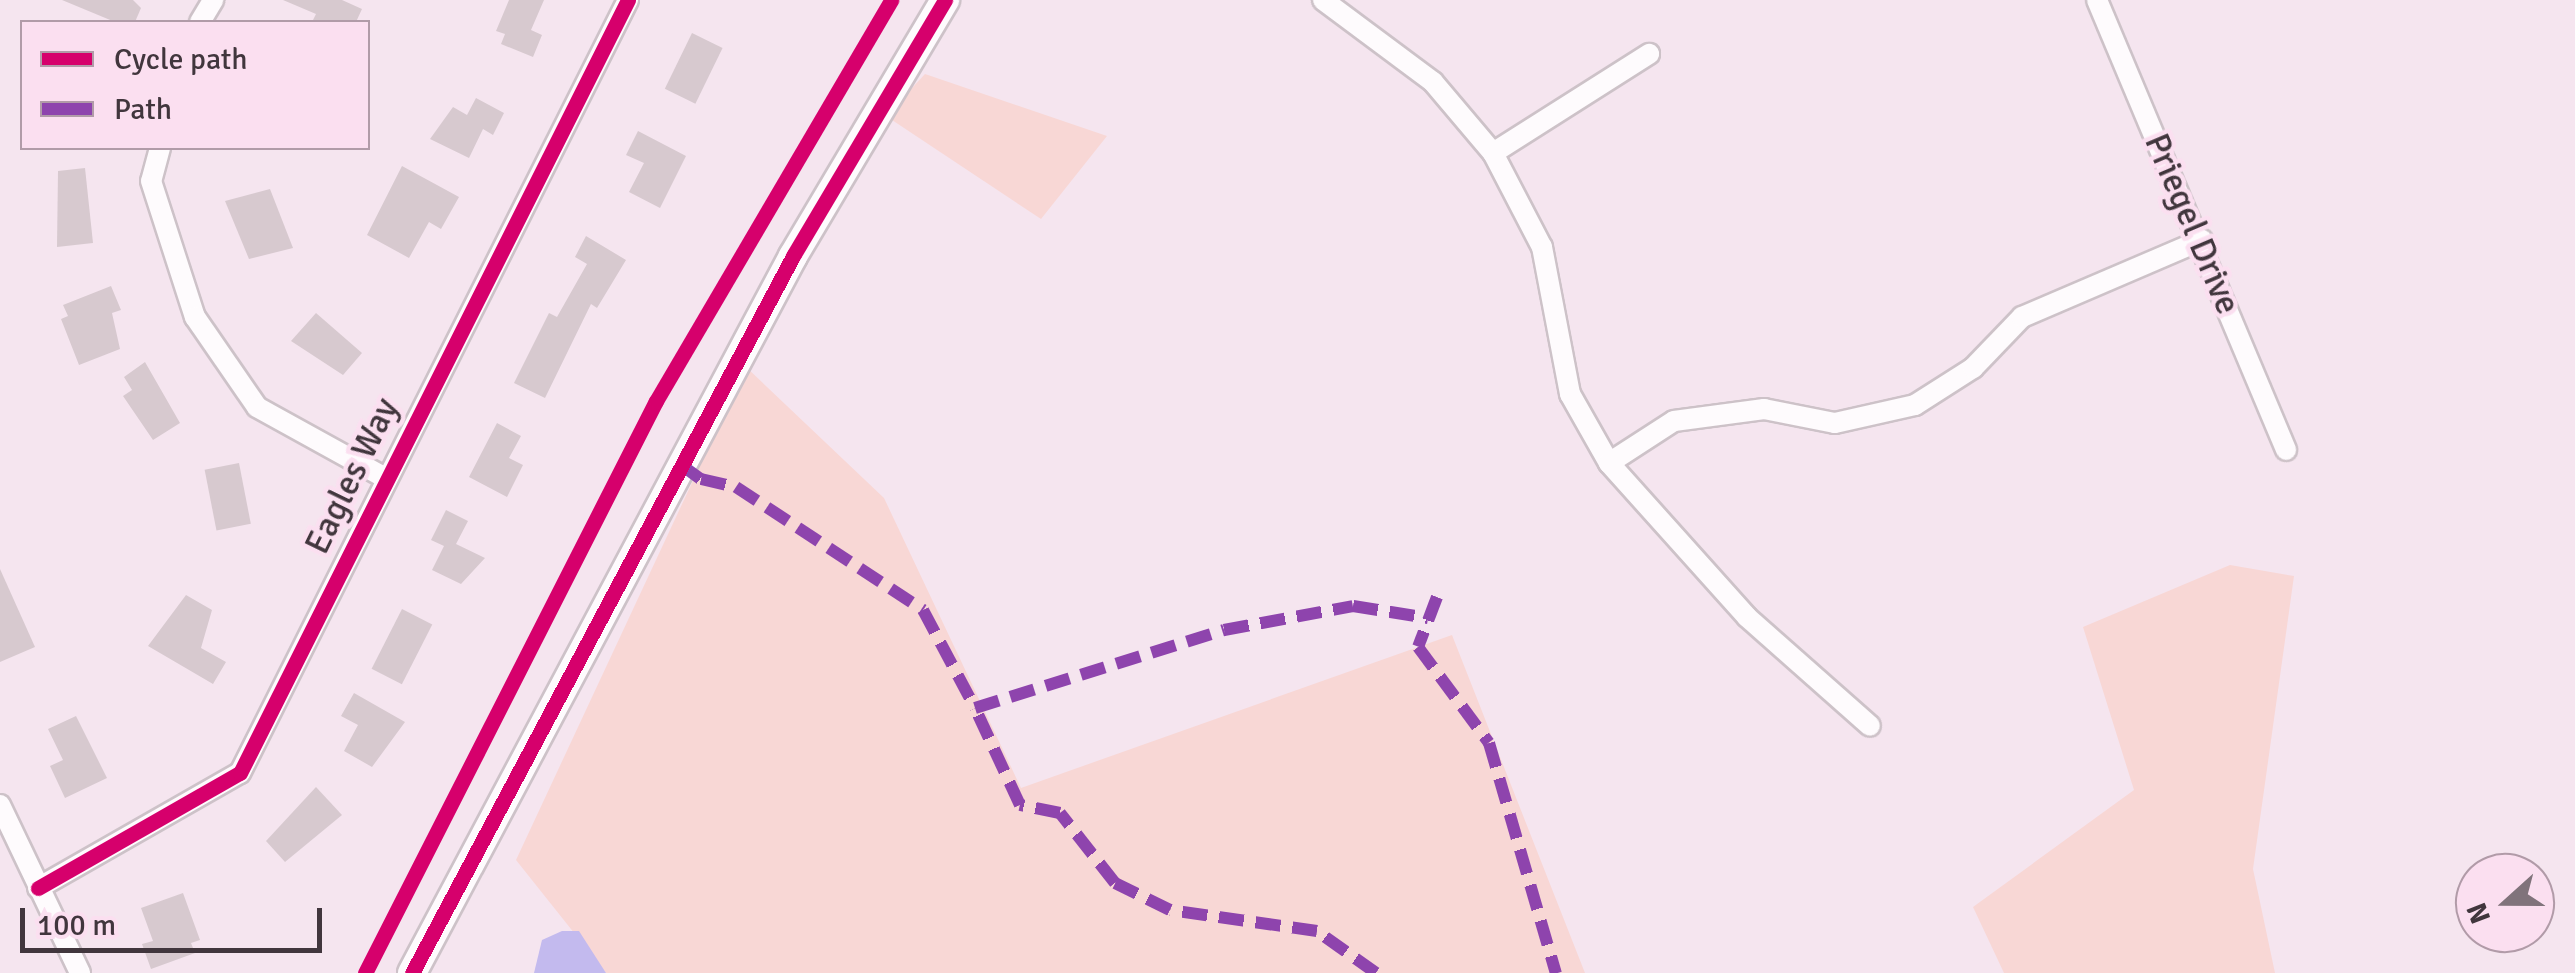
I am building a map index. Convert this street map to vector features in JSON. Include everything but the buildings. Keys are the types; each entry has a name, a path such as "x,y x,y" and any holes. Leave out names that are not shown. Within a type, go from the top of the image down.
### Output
{"street":[{"name":"Eagles Way","path":"38,888 240,773 384,477 628,0"},
{"path":"412,973 793,256 945,0"},
{"path":"1323,0 1433,82 1493,154 1542,246 1570,394 1608,463 1747,617 1870,726"},
{"name":"Priegel Drive","path":"2097,0 2202,240 2286,450"},
{"path":"1493,154 1649,54"},
{"path":"159,150 151,181 195,317 258,407 384,477"},
{"path":"1608,463 1674,421 1764,409 1836,423 1914,406 1973,368 2022,316 2202,240"},
{"path":"0,805 80,973"}],"shaded area":[{"path":"925,74 1107,136 1041,219 886,116"},
{"path":"746,367 884,498 1021,788 1452,635 1585,973 606,973 516,860"},
{"path":"2230,565 2294,576 2253,869 2275,973 2004,973 1973,907 2134,790 2083,627"},
{"path":"562,931 579,931 606,973 534,973 542,940"}],"marked path":[{"path":"680,464 701,479 736,487 923,610 975,708"},
{"path":"1437,597 1418,647 1489,743 1556,973"},
{"path":"1376,973 1317,931 1170,910 1115,883 1060,813 1020,805 975,708 1224,630 1353,606 1428,618"}],"cycle path":[{"path":"38,888 240,773 628,0"},
{"path":"365,973 656,401 891,0"},
{"path":"412,973 793,256 945,0"}]}
